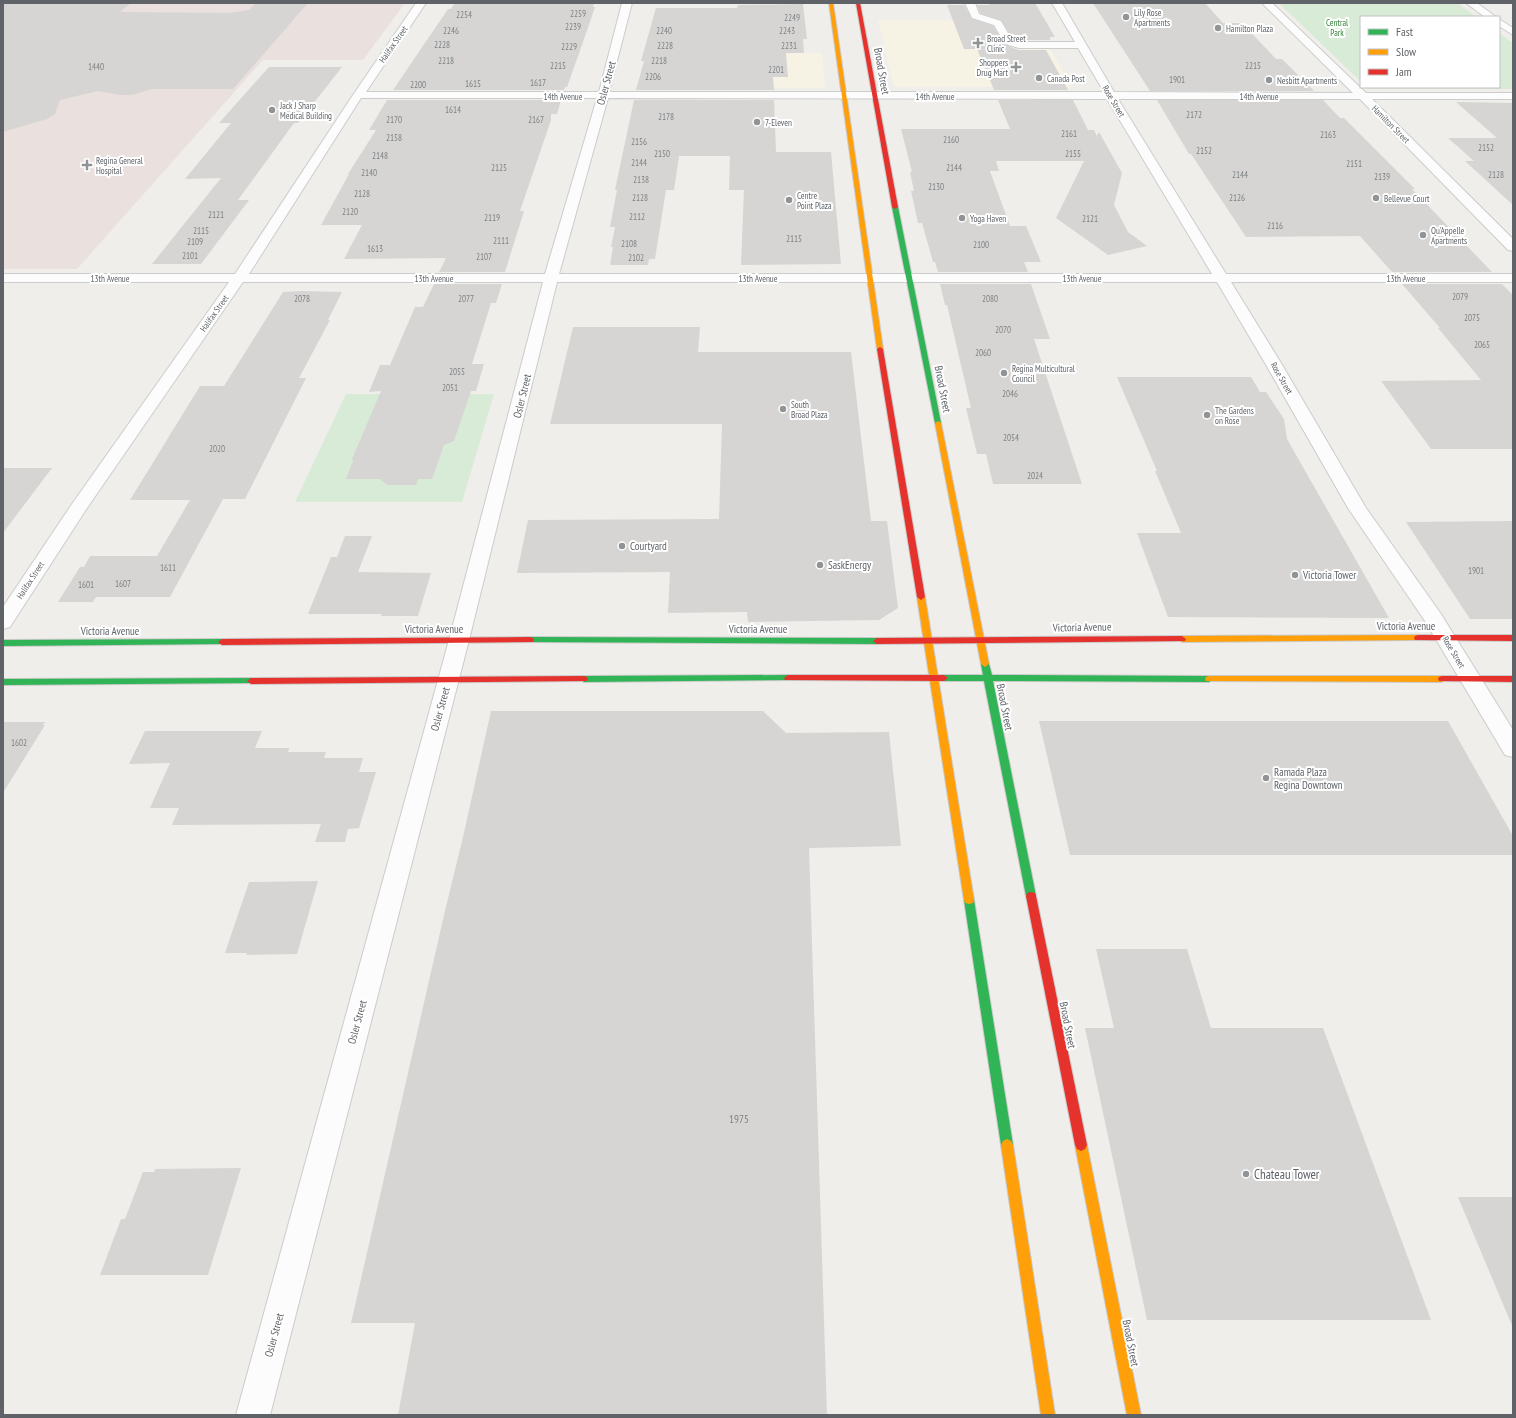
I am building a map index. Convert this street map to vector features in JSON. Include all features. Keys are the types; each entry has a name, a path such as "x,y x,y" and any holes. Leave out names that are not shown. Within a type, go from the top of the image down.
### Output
{"main road":[{"path":"831,3 889,410 935,678 1048,1415"},
{"name":"Broad Street","path":"858,3 874,96 987,678 1134,1415"},
{"name":"Victoria Avenue","path":"3,643 459,640 928,641 1513,638"},
{"path":"3,682 935,678 1513,679"}],"street":[{"name":"Halifax Street","path":"3,622 78,508 238,278 358,95 421,3"},
{"name":"Osler Street","path":"253,1415 459,640 551,278 603,96 627,3"},
{"path":"970,3 975,16 998,22 1008,42 1019,45 1081,45"},
{"name":"Rose Street","path":"1056,3 1273,363 1356,508 1446,639 1513,749"},
{"name":"Hamilton Street","path":"1267,3 1363,96 1513,247"},
{"path":"1471,3 1490,16"},
{"path":"1500,23 1513,32"},
{"name":"14th Avenue","path":"358,95 1513,96"},
{"name":"13th Avenue","path":"3,278 1513,278"}],"shaded area":[{"name":"Regina General Hospital","path":"3,3 405,3 363,60 263,60 77,269 3,269"},
{"path":"878,20 966,20 968,23 989,23 998,43 1016,48 1050,48 1071,87 896,87 893,85"},
{"path":"739,53 822,53 825,86 821,88 737,87"}],"green space":[{"name":"Central Park","path":"1279,3 1457,3 1476,16 1360,16 1360,81"},
{"path":"1500,34 1513,43 1513,89 1367,88 1500,88"},
{"path":"346,394 494,394 462,502 295,502"}],"building":[{"path":"3,3 131,3 120,12 229,13 249,10 256,3 308,3 233,89 152,89 132,95 120,95 98,91 60,100 55,114 47,119 3,132"},
{"path":"594,3 593,7 595,7 583,42 567,87 565,87 564,90 393,90 448,9 451,9 454,4"},
{"path":"988,3 1035,3 1055,37 1050,37 1050,40 1013,39 1001,20 980,13 977,5 990,5"},
{"path":"1093,3 1205,3 1223,23 1242,23 1276,59 1282,59 1314,91 1150,91"},
{"path":"803,4 807,39 803,39 804,53 786,53 788,77 773,77 774,90 636,90 644,61 641,61 656,8 737,8 738,5"},
{"path":"947,5 964,5 972,19 993,26 1005,45 1019,50 1046,50 1068,90 994,90 977,49 964,49"},
{"path":"269,67 342,67 298,123 294,123 238,200 249,200 201,264 152,264 221,178 185,179 231,123 219,123"},
{"path":"387,100 561,100 557,114 551,114 551,120 520,211 524,211 505,272 439,272 446,258 344,259 362,225 321,225 348,174 376,130 369,130"},
{"path":"634,100 774,100 776,152 831,152 841,264 741,265 744,190 729,190 730,156 679,156 674,190 666,190 655,259 649,259 648,265 610,265 613,247 611,247 615,227 610,227 617,190 615,190"},
{"path":"998,100 1073,100 1088,130 1094,130 1097,136 1099,132 1122,173 1114,205 1128,232 1147,246 1108,255 1056,218 1084,161 996,161 999,171 990,171 1010,226 1026,226 1041,262 1024,262 1028,272 938,272 935,262 933,262 922,223 918,223 911,191 914,191 910,172 912,172 901,129 1010,129"},
{"path":"1157,100 1323,100 1340,118 1344,118 1415,189 1412,189 1492,272 1392,272 1360,236 1246,237 1191,154 1189,154"},
{"path":"1456,102 1513,103 1513,205 1465,161 1474,161 1448,138 1497,138"},
{"path":"434,284 502,284 496,303 491,303 472,364 484,364 476,391 471,391 454,441 444,445 432,479 418,479 416,485 387,485 380,479 346,479 353,461 352,459 381,391 369,392 380,365 390,365 415,307 423,307"},
{"path":"940,284 1031,284 1050,339 1034,339 1082,484 993,484 986,454 977,454 966,408 971,408 947,305 945,305"},
{"path":"1402,284 1502,284 1513,295 1513,449 1431,449 1381,381 1481,380 1438,328 1440,328"},
{"path":"283,292 342,292 328,320 330,320 299,378 306,378 245,499 223,499 170,597 96,597 93,602 58,602 80,567 84,567 90,556 157,556 190,500 130,500 200,386 224,386"},
{"path":"573,327 700,327 698,352 851,352 871,521 887,521 898,608 879,620 748,622 747,612 668,613 670,572 517,573 528,520 719,519 722,424 550,424"},
{"path":"1117,377 1251,377 1260,392 1266,392 1284,419 1287,439 1389,618 1168,617 1137,533 1181,533 1155,471 1157,471"},
{"path":"3,468 52,468 3,533"},
{"path":"1513,521 1513,619 1470,619 1406,522"},
{"path":"345,536 372,536 358,572 431,573 418,616 381,616 382,614 308,614 331,557 337,557"},
{"path":"491,711 763,711 786,733 889,732 901,846 809,848 827,1415 398,1415 415,1323 351,1323"},
{"name":"Ramada Plaza Regina Downtown","path":"1039,721 1448,721 1513,836 1513,855 1070,855"},
{"path":"3,722 45,722 43,725 45,725 3,793"},
{"path":"145,731 262,731 255,748 289,748 288,752 326,752 324,758 363,758 359,772 376,772 359,828 348,829 345,842 315,842 321,824 172,825 179,808 150,808 170,763 129,764"},
{"path":"318,881 297,954 246,955 247,953 225,953 249,882"},
{"name":"Chateau Tower","path":"1096,949 1187,949 1211,1028 1323,1028 1431,1320 1147,1320 1085,1028 1114,1028"},
{"path":"241,1168 208,1275 100,1275 121,1219 125,1219 143,1172 154,1172 155,1169"},
{"path":"1458,1197 1513,1197 1513,1328"}],"traffic: fast":[{"path":"895,207 938,423"},
{"path":"530,640 877,641"},
{"path":"3,643 222,642"},
{"path":"985,664 1031,896"},
{"path":"584,679 788,678"},
{"path":"944,678 1209,679"},
{"path":"3,682 251,681"},
{"path":"969,900 1007,1145"}],"traffic: slow":[{"path":"831,3 880,349"},
{"path":"938,423 985,664"},
{"path":"921,597 969,900"},
{"path":"1182,639 1418,638"},
{"path":"1209,679 1442,679"},
{"path":"1007,1145 1048,1415"},
{"path":"1081,1145 1134,1415"}],"traffic: jam":[{"path":"858,3 895,207"},
{"path":"880,349 921,597"},
{"path":"1418,638 1513,638"},
{"path":"877,641 1182,639"},
{"path":"222,642 530,640"},
{"path":"788,678 944,678"},
{"path":"251,681 584,679"},
{"path":"1442,679 1513,679"},
{"path":"1031,896 1081,1145"}],"place":[{"name":"Lily Rose Apartments","path":"1126,17"},
{"name":"Hamilton Plaza","path":"1218,28"},
{"name":"Broad Street Clinic","path":"978,43"},
{"name":"Shoppers Drug Mart","path":"1016,67"},
{"name":"Canada Post","path":"1039,78"},
{"name":"Nesbitt Apartments","path":"1269,80"},
{"name":"Jack J Sharp Medical Building","path":"272,110"},
{"name":"7-Eleven","path":"757,122"},
{"name":"Regina General Hospital","path":"87,165"},
{"name":"Bellevue Court","path":"1376,198"},
{"name":"Centre Point Plaza","path":"789,200"},
{"name":"Yoga Haven","path":"962,218"},
{"name":"Qu'Appelle Apartments","path":"1423,235"},
{"name":"Regina Multicultural Council","path":"1004,373"},
{"name":"South Broad Plaza","path":"783,409"},
{"name":"The Gardens on Rose","path":"1207,415"},
{"name":"Courtyard","path":"622,546"},
{"name":"SaskEnergy","path":"820,565"},
{"name":"Victoria Tower","path":"1295,575"},
{"name":"Ramada Plaza Regina Downtown","path":"1266,778"},
{"name":"Chateau Tower","path":"1246,1174"}]}
